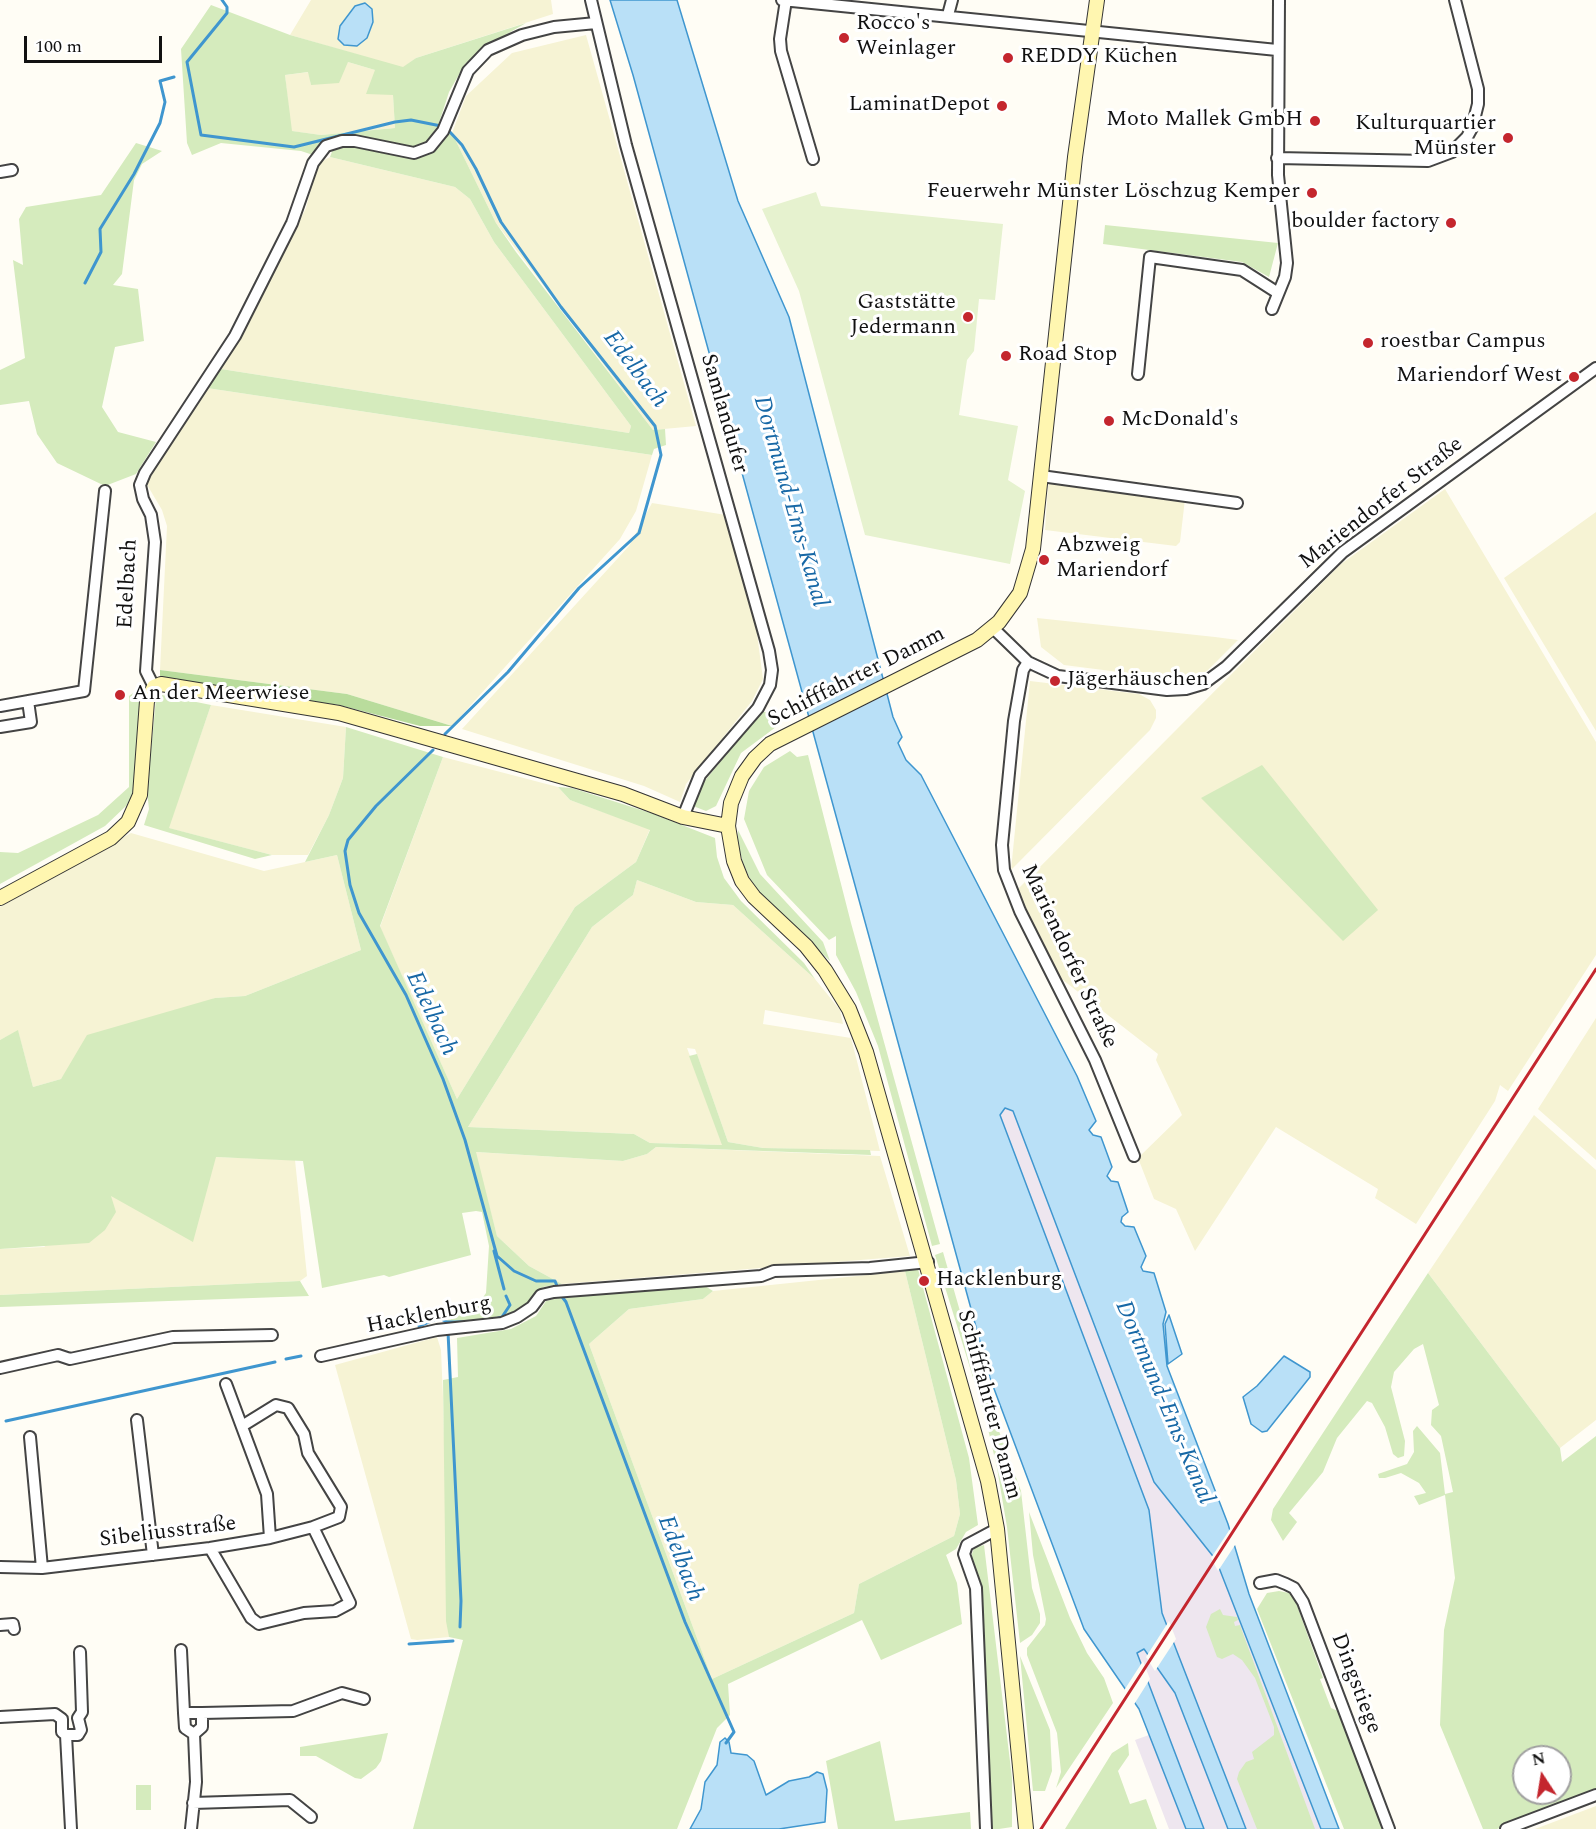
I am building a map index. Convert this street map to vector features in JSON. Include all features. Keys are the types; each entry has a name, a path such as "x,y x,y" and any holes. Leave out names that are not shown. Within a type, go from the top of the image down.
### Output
{"main road":[{"name":"Schifffahrter Damm","path":"1026,1829 996,1529 980,1447 866,1052 849,1009 825,970 806,946 748,890 734,861 729,826 734,792 747,767 770,744 963,648 993,628 1010,610 1028,570 1041,476 1075,157 1097,0"},
{"path":"0,898 111,837 128,822 140,795 147,701 154,687 169,684 339,713 624,794 683,817 729,826"}],"street":[{"name":"Samlandufer","path":"591,0 626,145 769,651 772,670 770,685 758,708 700,775 693,787 683,817"},
{"path":"782,0 1277,50"},
{"path":"786,0 780,39 781,51 813,159"},
{"path":"948,15 952,0"},
{"path":"1272,309 1287,263 1277,158 1279,0"},
{"path":"1277,158 1428,161 1452,152 1467,137 1478,104 1478,89 1455,0"},
{"name":"Edelbach","path":"154,687 146,670 155,542 151,515 143,499 140,485 145,473 236,336 292,223 313,163 326,146 342,141 355,141 414,153 430,147 443,131 468,71 488,50 522,35 554,27 596,23"},
{"path":"0,172 12,170"},
{"path":"1138,374 1150,257 1232,267 1242,270 1278,293"},
{"name":"Mariendorfer Straße","path":"993,628 1028,662 1058,675 1153,688 1186,689 1203,684 1226,667 1343,552 1596,368"},
{"path":"1041,476 1142,488 1238,503"},
{"path":"0,706 84,691 105,491"},
{"name":"Mariendorfer Straße","path":"1028,662 1023,670 1014,721 1002,845 1004,870 1020,911 1095,1060 1134,1156"},
{"path":"0,727 31,722 28,701"},
{"name":"Hacklenburg","path":"321,1356 437,1330 502,1323 532,1307 541,1296 554,1292 761,1276 774,1271 870,1268 928,1262"},
{"path":"0,1368 58,1355 70,1359 173,1337 272,1335"},
{"path":"226,1384 267,1494 270,1538"},
{"name":"Sibeliusstraße","path":"0,1567 42,1568 210,1548 270,1538 313,1527 339,1517 341,1507 308,1453 303,1434 288,1408 276,1405 242,1426"},
{"path":"137,1420 153,1556"},
{"path":"30,1437 42,1568"},
{"path":"210,1548 251,1618 259,1624 304,1613 335,1611 350,1603 313,1527"},
{"name":"Schifffahrter Damm","path":"986,1829 976,1588 964,1554 967,1545 996,1529"},
{"name":"Dingstiege","path":"1260,1583 1276,1580 1287,1584 1294,1588 1303,1602 1389,1829"},
{"path":"0,1625 13,1624 14,1629"},
{"path":"181,1650 185,1728 194,1734"},
{"path":"66,1735 80,1732 78,1718 82,1712 80,1652"},
{"path":"184,1713 293,1711 342,1693 364,1699"},
{"path":"194,1734 202,1727 202,1713"},
{"path":"0,1717 55,1714 62,1719 78,1718"},
{"path":"62,1719 62,1732 66,1735 71,1829"},
{"path":"191,1829 196,1782 194,1734"},
{"path":"1506,1829 1596,1795"},
{"path":"193,1803 290,1800 311,1817"}],"shaded area":[{"path":"311,0 551,0 553,14 416,58 403,68 290,35"},
{"path":"586,35 696,426 653,430 496,223 452,133 466,96 512,53"},
{"path":"348,62 375,70 393,94 395,128 321,135 291,131 285,75 309,72 311,85"},
{"path":"330,157 455,187 470,199 494,242 631,426 629,433 221,369 242,335 306,208 317,164"},
{"path":"207,388 652,455 636,511 620,539 452,726 347,694 160,670 167,526 162,510 146,483"},
{"path":"1051,482 1185,499 1180,542 1176,546 1045,530 1048,486"},
{"path":"1445,489 1596,742 1596,955 1508,1091 1500,1085 1495,1101 1416,1224 1375,1198 1378,1189 1276,1127 1195,1251 1176,1209 1154,1199 1138,1158 1182,1115 1156,1060 1158,1054 1050,970 1012,895 1341,564"},
{"path":"652,503 726,515 754,611 763,679 752,701 686,784 680,802 644,786 462,729 629,546"},
{"path":"1596,512 1596,731 1504,578"},
{"path":"1037,618 1238,640 1208,670 1196,678 1182,680 1064,665 1041,647"},
{"path":"1030,681 1139,694 1150,700 1156,710 1156,718 1150,730 1011,870"},
{"path":"211,705 346,727 343,778 329,815 308,855 272,855 168,828"},
{"path":"443,757 558,787 570,800 650,829 636,862 575,907 457,1099 380,927"},
{"path":"131,833 264,871 337,855 361,950 245,996 215,998 71,1065 61,1079 33,1087 18,1031 0,1040 0,907"},
{"path":"637,880 696,902 733,905 815,979 840,1010 843,1024 765,1010 763,1024 851,1038 880,1151 763,1148 728,1142 695,1049 687,1048 723,1145 650,1143 634,1134 468,1127 592,927 633,895"},
{"path":"1596,1018 1596,1160 1538,1109"},
{"path":"1005,1108 1013,1111 1154,1482 1216,1560 1321,1829 1246,1829 1162,1613 1149,1510 999,1115"},
{"path":"1534,1115 1596,1170 1596,1420 1560,1448 1428,1273"},
{"path":"656,1147 880,1156 910,1256 562,1284 529,1266 497,1236 475,1152 623,1161 647,1154"},
{"path":"215,1157 295,1160 307,1276 300,1281 0,1295 0,1249 44,1247 110,1196"},
{"path":"905,1271 956,1480 960,1514 954,1536 859,1584 854,1613 712,1679 589,1344 629,1309 703,1299 713,1291"},
{"path":"437,1337 441,1350 443,1398 449,1637 417,1640 411,1639 335,1365"},
{"path":"1144,1649 1175,1693 1228,1829 1204,1829 1137,1653"},
{"path":"1149,1735 1186,1829 1169,1829 1135,1740"},
{"path":"1596,1806 1596,1829 1535,1829"}],"green space":[{"path":"211,5 290,35 403,67 416,58 526,23 486,46 465,64 449,92 438,126 427,141 414,149 354,137 313,155 301,151 221,143 192,155 187,143 181,49","holes":["348,62 375,70 366,94 393,95 395,128 321,135 292,131 285,75 308,72 311,85 339,83"]},
{"path":"452,133 496,223 516,252 653,430 665,429 666,445 654,449 652,455 207,388 221,369 629,433 631,426 494,242 470,199 455,187 330,157 333,149 354,147 414,158 433,151 444,136"},
{"path":"136,143 162,151 142,164 134,180 122,274 113,285 138,289 144,341 115,347 102,407 118,432 156,442 136,474 105,486 57,463 37,434 29,401 0,405 0,370 25,358 13,260 23,265 19,219 26,207 101,195"},
{"path":"816,192 821,206 1003,224 995,300 979,299 974,351 967,360 959,415 1018,426 1008,480 1025,491 1010,564 865,535 799,291 762,209"},
{"path":"1105,225 1278,243 1269,277 1242,262 1103,244"},
{"path":"160,670 347,694 452,726 420,726 339,705 186,683 160,676"},
{"path":"140,688 137,789 126,806 105,826 0,884 0,852 18,853 98,815 129,787 129,696"},
{"path":"162,695 211,705 169,828 272,855 255,859 144,825 149,809 147,791 156,699"},
{"path":"761,712 773,712 780,724 741,753 716,806 706,811 693,806 694,794"},
{"path":"346,727 443,757 380,926 457,1099 575,907 636,862 650,830 570,800 558,787 572,788 654,814 715,838 717,857 724,878 741,901 804,963 815,979 733,905 696,902 637,880 633,895 592,927 468,1127 634,1134 650,1143 722,1145 689,1056 697,1054 728,1142 763,1148 870,1150 871,1155 656,1147 647,1154 623,1161 476,1152 497,1236 529,1266 562,1284 543,1287 531,1301 513,1313 482,1320 446,1323 447,1317 479,1303 486,1293 489,1246 482,1212 462,1213 471,1255 389,1277 384,1275 322,1288 303,1161 216,1157 193,1242 111,1196 116,1212 105,1230 89,1243 0,1249 0,1040 18,1030 33,1087 61,1079 87,1035 215,998 245,996 361,950 337,855 305,862 329,815 343,778"},
{"path":"790,751 797,757 808,755 851,923 940,1244 932,1246 878,1046 856,992 836,955 836,936 829,940 767,875 744,819 749,791 764,767"},
{"path":"1262,765 1378,910 1343,941 1201,798"},
{"path":"738,830 760,874 823,942 830,961 763,897 752,883 737,842"},
{"path":"943,1252 978,1374 1021,1491 1032,1588 1040,1614 1040,1623 1032,1635 1020,1643 1007,1527 997,1468 985,1416 935,1255"},
{"path":"918,1269 969,1458 978,1525 966,1532 956,1549 946,1555 957,1583 962,1624 881,1660 862,1620 728,1684 730,1715 717,1728 677,1829 413,1829 463,1640 449,1637 446,1621 443,1380 458,1377 457,1338 511,1329 536,1316 546,1301 559,1298 705,1286 713,1291 703,1299 629,1309 589,1344 712,1679 854,1613 859,1584 954,1536 960,1514 956,1480 905,1271"},
{"path":"1428,1273 1560,1448 1562,1462 1596,1436 1596,1791 1572,1800 1572,1745 1512,1745 1512,1805 1560,1805 1497,1829 1483,1829 1440,1725 1444,1630 1455,1578 1445,1495 1419,1505 1414,1496 1426,1493 1419,1483 1401,1473 1385,1478 1379,1478 1378,1474 1407,1464 1414,1452 1413,1431 1417,1426 1440,1453 1445,1494 1453,1492 1441,1436 1431,1425 1432,1410 1439,1405 1423,1344 1414,1349 1394,1372 1391,1387 1405,1441 1404,1456 1398,1458 1393,1454 1385,1427 1372,1403 1367,1401 1337,1438 1323,1472 1289,1513 1297,1522 1283,1541 1271,1520 1273,1509"},
{"path":"300,1281 309,1296 0,1307 0,1295"},
{"path":"1029,1512 1070,1618 1087,1653 1104,1678 1113,1703 1056,1788 1061,1772 1057,1733 1027,1655 1027,1648 1045,1625 1046,1619 1033,1555"},
{"path":"984,1545 1012,1778 1012,1827 999,1829 992,1829 979,1588 971,1557 974,1548"},
{"path":"1279,1591 1289,1593 1295,1600 1323,1678 1320,1679 1331,1708 1340,1712 1384,1829 1344,1829 1257,1609 1267,1593"},
{"path":"1220,1609 1223,1615 1237,1617 1238,1620 1234,1622 1235,1626 1240,1625 1315,1829 1257,1829 1237,1779 1246,1762 1254,1759 1252,1752 1274,1735 1274,1727 1255,1678 1242,1660 1233,1654 1222,1659 1217,1657 1206,1627 1211,1614"},
{"path":"1020,1656 1050,1730 1052,1771 1045,1791 1033,1791"},
{"path":"388,1733 381,1761 376,1768 361,1779 355,1778 316,1756 300,1756 300,1747"},
{"path":"880,1741 895,1821 970,1812 971,1829 838,1829 826,1761"},
{"path":"1128,1743 1129,1755 1118,1771 1130,1804 1146,1799 1157,1829 1065,1829 1112,1753"},
{"path":"136,1785 151,1785 151,1810 136,1810"}],"water":[{"name":"Dortmund-Ems-Kanal","path":"610,0 677,0 738,201 789,317 893,717 902,737 898,743 906,760 921,775 1077,1076 1096,1121 1089,1130 1093,1135 1101,1137 1112,1167 1107,1176 1111,1181 1118,1182 1128,1212 1122,1217 1121,1222 1125,1226 1134,1227 1146,1256 1141,1267 1143,1271 1154,1273 1166,1312 1163,1324 1167,1366 1228,1524 1249,1594 1339,1829 1321,1829 1216,1560 1154,1482 1013,1111 1005,1108 1000,1115 1149,1510 1162,1613 1246,1829 1228,1829 1175,1693 1144,1649 1137,1653 1204,1829 1186,1829 1139,1709 1084,1629 990,1378 633,75"},
{"path":"365,3 372,9 373,22 367,38 357,46 344,45 338,39 340,26 355,6"},
{"path":"1169,1315 1182,1354 1168,1364 1165,1324"},
{"path":"1284,1356 1310,1372 1310,1377 1267,1431 1262,1432 1251,1424 1243,1397 1257,1386"},
{"path":"725,1738 729,1742 731,1753 747,1755 754,1761 766,1795 789,1781 809,1777 817,1772 823,1774 827,1790 825,1822 779,1829 690,1829 701,1809 705,1782 717,1765 720,1742"}],"pier":[{"path":"1232,1526 1237,1542 1218,1571 1211,1558"},
{"path":"1169,1621 1176,1639 1155,1671 1146,1657"},
{"path":"1143,1661 1150,1679 1133,1706 1123,1692"}],"waterway":[{"name":"Edelbach","path":"222,0 227,7 227,13 187,62 201,135 294,147 395,122 411,120 441,126"},
{"path":"85,283 101,252 100,229 134,174 160,123 165,102 160,81 174,77"},
{"name":"Edelbach","path":"445,734 508,672 579,588 639,533 661,455 655,426 561,307 501,222 476,169 462,145 449,131"},
{"name":"Edelbach","path":"433,750 376,806 348,840 345,851 350,885 359,913 406,995 443,1079 465,1140 497,1256 514,1271 536,1281 555,1281 557,1286"},
{"path":"494,1251 504,1289"},
{"name":"Edelbach","path":"560,1294 566,1302 685,1622 734,1732 726,1743"},
{"path":"496,1319 502,1317 510,1305 506,1296"},
{"path":"419,1326 439,1318 447,1322 471,1322"},
{"path":"448,1332 461,1601 460,1627"},
{"path":"286,1359 301,1356"},
{"path":"6,1421 275,1362"},
{"path":"409,1644 453,1641"}],"railway":[{"path":"1041,1829 1596,969"}],"place":[{"name":"Rocco's Weinlager","path":"844,38"},
{"name":"REDDY Küchen","path":"1008,58"},
{"name":"LaminatDepot","path":"1002,106"},
{"name":"Moto Mallek GmbH","path":"1315,121"},
{"name":"Kulturquartier Münster","path":"1508,138"},
{"name":"Feuerwehr Münster Löschzug Kemper","path":"1312,193"},
{"name":"boulder factory","path":"1451,223"},
{"name":"Gaststätte Jedermann","path":"968,317"},
{"name":"roestbar Campus","path":"1368,343"},
{"name":"Road Stop","path":"1006,356"},
{"name":"Mariendorf West","path":"1574,377"},
{"name":"McDonald's","path":"1109,421"},
{"name":"Abzweig Mariendorf","path":"1044,560"},
{"name":"Jägerhäuschen","path":"1055,681"},
{"name":"An der Meerwiese","path":"120,695"},
{"name":"Hacklenburg","path":"924,1281"}]}
